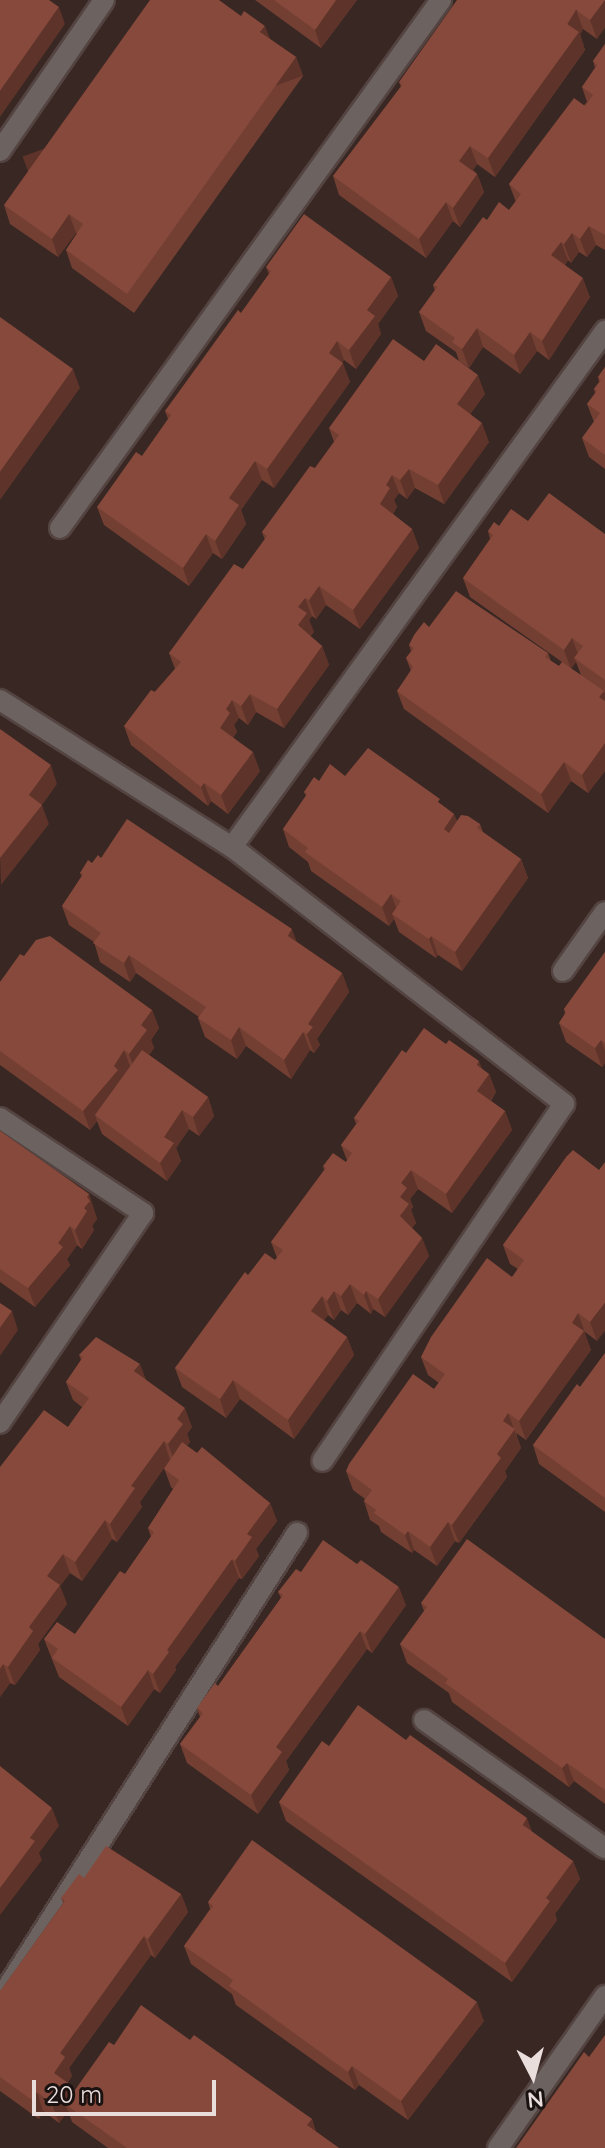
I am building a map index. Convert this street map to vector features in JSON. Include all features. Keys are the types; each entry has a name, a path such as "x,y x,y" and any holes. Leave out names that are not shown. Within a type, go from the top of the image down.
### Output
{"lane":[{"path":"0,151 104,0"},
{"path":"60,528 441,0"},
{"path":"232,847 605,331"},
{"path":"0,700 232,847 564,1104 322,1461"},
{"path":"563,971 605,912"},
{"path":"0,1118 143,1213 0,1423"},
{"path":"0,1999 297,1533"},
{"path":"424,1720 605,1848"},
{"path":"498,2148 605,1996"}],"building":[{"path":"0,0 49,0 59,7 0,91"},
{"path":"150,0 219,0 241,16 244,11 265,26 260,32 296,57 127,294 66,250 83,224 69,214 52,239 4,205"},
{"path":"274,0 336,0 315,30"},
{"path":"457,0 605,0 590,20 576,10 567,24 579,32 488,158 470,146 459,161 477,174 453,208 446,202 419,239 333,176 402,85 399,82"},
{"path":"605,44 605,235 589,226 580,239 572,233 551,255 583,278 542,341 530,332 514,355 477,328 462,349 452,342 455,338 419,312 437,287 433,285 483,217 487,220 499,202 509,210 521,194 509,184 574,98 585,106 593,95 582,87 597,65 593,61"},
{"path":"304,214 391,277 367,310 375,316 349,350 337,341 329,353 343,363 267,469 255,461 229,498 239,505 215,541 206,534 183,568 97,507 136,452 142,456 171,415 165,411 238,310 241,313 271,271 266,267"},
{"path":"0,317 73,369 0,472"},
{"path":"393,339 424,361 436,344 478,375 457,404 482,423 438,485 409,469 400,480 392,475 386,485 390,488 380,504 412,529 353,610 319,586 309,600 305,598 298,607 307,613 298,625 322,646 277,709 250,694 241,706 232,700 226,709 230,713 220,728 253,752 221,795 204,783 201,787 124,726 151,690 155,692 181,662 169,653 234,564 243,569 267,536 262,532 310,466 315,468 339,435 329,428"},
{"path":"605,367 605,455 582,438 600,413 587,404 597,391 594,389 601,380 598,377"},
{"path":"549,493 605,534 605,680 574,658 583,646 572,638 564,650 463,578 493,535 488,531 494,522 499,526 511,509 528,521"},
{"path":"456,591 548,653 545,657 559,666 562,662 604,691 599,697 605,701 605,743 582,775 564,762 541,794 397,691 413,667 406,658 414,648 409,645 414,635 424,622 429,627"},
{"path":"0,729 51,765 29,795 42,805 0,858"},
{"path":"368,748 440,799 438,802 454,814 444,829 449,833 461,815 468,816 480,824 477,828 521,859 455,952 392,914 401,901 391,894 382,907 305,852 308,848 283,829 307,794 304,792 314,777 319,781 330,764 345,776"},
{"path":"127,819 292,929 288,936 342,973 308,1024 313,1027 307,1034 303,1032 284,1060 239,1027 231,1040 198,1018 206,1007 129,955 124,963 93,943 101,933 62,906 83,874 80,873 88,860 92,863 98,855 101,858"},
{"path":"50,936 152,1010 141,1025 147,1030 129,1054 124,1050 114,1066 118,1070 83,1111 0,1051 0,982 20,954 24,956 36,940"},
{"path":"605,952 605,1043 601,1040 595,1048 559,1023 566,1012 564,1009"},
{"path":"424,1028 446,1044 449,1040 479,1061 477,1065 489,1074 477,1091 505,1111 446,1194 411,1170 401,1183 407,1188 400,1197 409,1204 400,1216 422,1238 378,1299 366,1291 364,1295 350,1284 341,1296 334,1291 327,1301 322,1296 311,1311 347,1337 288,1420 233,1380 220,1399 175,1368 245,1272 248,1275 265,1253 275,1260 283,1250 271,1242 326,1168 323,1166 333,1153 346,1162 352,1153 341,1145 359,1121 354,1118 402,1050 406,1053"},
{"path":"142,1050 208,1097 193,1117 182,1110 164,1137 174,1143 160,1163 95,1115"},
{"path":"0,1131 89,1194 87,1197 90,1201 84,1208 87,1211 75,1230 70,1226 58,1243 63,1247 28,1288 0,1269"},
{"path":"573,1150 599,1170 605,1162 605,1303 590,1322 578,1313 572,1323 584,1331 519,1421 508,1413 503,1421 515,1429 497,1454 501,1458 452,1525 448,1522 430,1547 408,1531 405,1535 374,1513 376,1510 364,1501 372,1490 346,1471 413,1374 434,1389 445,1374 421,1357 431,1337 487,1258 512,1277 524,1260 503,1245"},
{"path":"0,1303 12,1311 0,1328"},
{"path":"96,1337 140,1364 134,1371 185,1408 177,1419 183,1424 168,1444 164,1441 131,1486 135,1488 110,1524 105,1520 75,1562 63,1554 47,1576 60,1585 29,1627 33,1631 8,1667 3,1664 0,1669 0,1467 44,1410 68,1427 89,1398 66,1382 83,1357 79,1355"},
{"path":"605,1353 605,1498 533,1445 577,1384 580,1387"},
{"path":"182,1442 197,1453 202,1447 270,1503 247,1534 252,1537 235,1561 232,1559 153,1674 148,1670 121,1707 52,1658 58,1649 44,1639 57,1622 75,1634 120,1571 125,1574 154,1532 148,1528 179,1480 164,1469"},
{"path":"467,1539 605,1639 605,1790 567,1763 562,1768 445,1683 448,1679 400,1644 427,1607 421,1603"},
{"path":"323,1540 357,1564 361,1560 399,1587 365,1634 360,1631 276,1747 282,1752 251,1795 180,1744 203,1713 197,1708 215,1683 218,1686 283,1595 278,1592 296,1569 301,1572"},
{"path":"358,1705 406,1740 410,1735 527,1818 523,1825 573,1861 546,1898 550,1901 505,1963 279,1802 322,1741 329,1746"},
{"path":"0,1766 52,1808 30,1838 35,1841 0,1888"},
{"path":"252,1840 477,2002 401,2101 352,2066 348,2072 229,1986 233,1980 184,1946 213,1906 208,1902"},
{"path":"106,1846 181,1894 148,1939 144,1936 60,2053 65,2057 54,2073 68,2083 52,2104 37,2092 32,2100 0,2077 0,1990 65,1901 61,1898 79,1874 84,1878"},
{"path":"141,2005 190,2040 194,2035 312,2119 307,2125 339,2148 127,2148 65,2104 109,2042 114,2045"},
{"path":"605,2035 605,2148 516,2148 584,2052 589,2057"}]}
